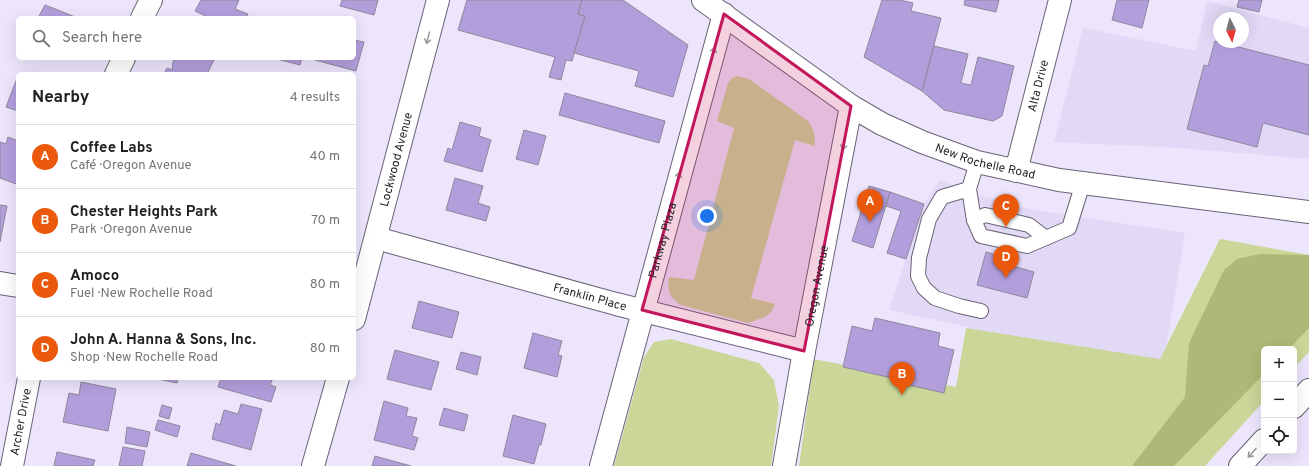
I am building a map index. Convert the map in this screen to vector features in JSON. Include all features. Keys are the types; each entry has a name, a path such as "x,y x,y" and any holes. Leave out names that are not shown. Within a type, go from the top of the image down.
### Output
{"main road":[{"path":"143,16 151,0"},
{"name":"Lockwood Avenue","path":"356,312 438,0"},
{"name":"New Rochelle Road","path":"703,0 851,106 882,124 922,142 977,162 1059,180 1309,212"},
{"name":"Alta Drive","path":"1016,171 1060,0"},
{"name":"Parkway Plaza","path":"601,466 642,310 724,14"},
{"path":"117,72 123,60"},
{"name":"Oregon Avenue","path":"784,466 804,351 851,106"},
{"name":"Franklin Place","path":"376,238 642,310 804,351"},
{"path":"0,283 16,286"},
{"name":"Archer Drive","path":"12,466 29,380"},
{"path":"313,466 337,380"},
{"path":"1297,404 1309,390"},
{"path":"1240,466 1261,443"}],"lane":[{"path":"977,162 969,189 974,220 981,236 1027,246 1069,228 1083,183"},
{"path":"969,189 942,197 930,219 919,258 918,276 924,288 935,298 981,311"},
{"path":"974,220 985,215 1029,225 1046,238"}],"highlighted area":[{"path":"724,14 851,106 804,351 642,310"}],"shaded area":[{"path":"1207,1 1249,12 1213,12 1213,48 1249,48 1249,12 1309,28 1309,159 1181,148 1054,142 1083,28 1196,51"},
{"path":"940,180 980,195 1022,208 1185,233 1162,373 965,345 968,327 889,310 926,200"}],"green space":[{"path":"737,76 749,79 808,121 813,130 815,142 815,146 795,140 751,298 775,304 771,312 765,317 748,323 681,305 671,296 668,286 669,277 694,280 734,128 717,121 728,83 732,78"},
{"path":"1220,239 1309,255 1309,352 1297,365 1297,346 1261,346 1261,404 1205,466 799,466 814,359 956,387 966,328 1160,359"},
{"path":"1260,254 1309,255 1309,328 1292,346 1261,346 1261,377 1174,466 1132,466 1185,397 1189,343 1224,270 1237,259"},
{"path":"671,339 759,363 774,380 779,406 771,466 614,466 644,357 654,342"}],"building":[{"path":"201,0 239,0 235,9 248,14 247,16 206,16 195,11"},
{"path":"342,0 378,0 374,15 340,6"},
{"path":"467,0 582,0 578,14 585,16 572,61 566,60 561,80 549,77 555,57 458,30"},
{"path":"582,0 623,0 688,45 673,97 635,86 639,71 574,53 585,16 578,14"},
{"path":"882,0 900,0 913,3 911,11 941,18 922,91 864,57"},
{"path":"965,0 999,0 996,12 964,5"},
{"path":"1117,0 1149,0 1142,28 1112,20"},
{"path":"1239,0 1262,0 1259,12 1237,7"},
{"path":"45,5 73,16 39,16"},
{"path":"356,40 364,42 356,71 315,60 356,60"},
{"path":"934,46 968,54 961,83 971,85 978,57 1014,66 1002,116 993,121 944,110 922,91"},
{"path":"1213,48 1242,48 1309,65 1309,135 1263,123 1257,147 1187,129 1204,65 1208,66"},
{"path":"174,60 214,60 208,72 165,72 167,68 172,70"},
{"path":"281,60 301,60 300,65"},
{"path":"16,81 16,110 6,107"},
{"path":"565,93 665,121 659,143 559,115"},
{"path":"460,122 481,128 479,136 491,140 482,172 444,161 448,148 452,150"},
{"path":"524,130 546,136 538,165 516,159"},
{"path":"8,137 16,140 16,184 0,178 0,142 6,144"},
{"path":"455,178 483,186 478,203 490,207 486,221 446,210"},
{"path":"869,186 890,192 873,248 852,241"},
{"path":"890,192 924,204 906,259 887,253 901,211 886,206"},
{"path":"0,205 7,206 0,242"},
{"path":"986,252 1010,259 1009,265 1034,272 1027,298 977,285"},
{"path":"419,301 459,312 452,338 412,328"},
{"path":"875,318 940,333 938,346 954,350 944,393 900,383 901,380 843,367 852,326 872,331"},
{"path":"533,333 562,341 558,355 562,356 557,377 524,368"},
{"path":"395,350 439,362 431,390 387,379"},
{"path":"461,352 481,357 477,375 456,369"},
{"path":"163,380 178,380 177,383"},
{"path":"220,380 272,380 270,385 276,387 271,402 218,387"},
{"path":"81,382 116,389 108,431 63,422 69,393 79,395"},
{"path":"384,401 408,408 406,416 417,418 412,436 418,438 414,450 374,440"},
{"path":"241,404 262,409 251,450 212,439 216,423 220,425 224,410 238,414"},
{"path":"162,405 172,408 169,419 159,416"},
{"path":"444,408 468,415 464,431 439,425"},
{"path":"513,415 546,424 541,445 539,445 534,464 503,456"},
{"path":"158,420 180,426 177,437 155,430"},
{"path":"127,427 150,432 147,447 125,443"},
{"path":"123,447 145,451 142,466 119,466"},
{"path":"57,452 95,460 93,466 54,466"},
{"path":"191,453 236,466 187,466"},
{"path":"375,456 411,466 372,466"}],"place":[{"name":"Coffee Labs","path":"870,222"},
{"name":"Amoco","path":"1006,227"},
{"name":"John A. Hanna & Sons, Inc.","path":"1006,278"},
{"name":"Chester Heights Park","path":"902,395"}]}
